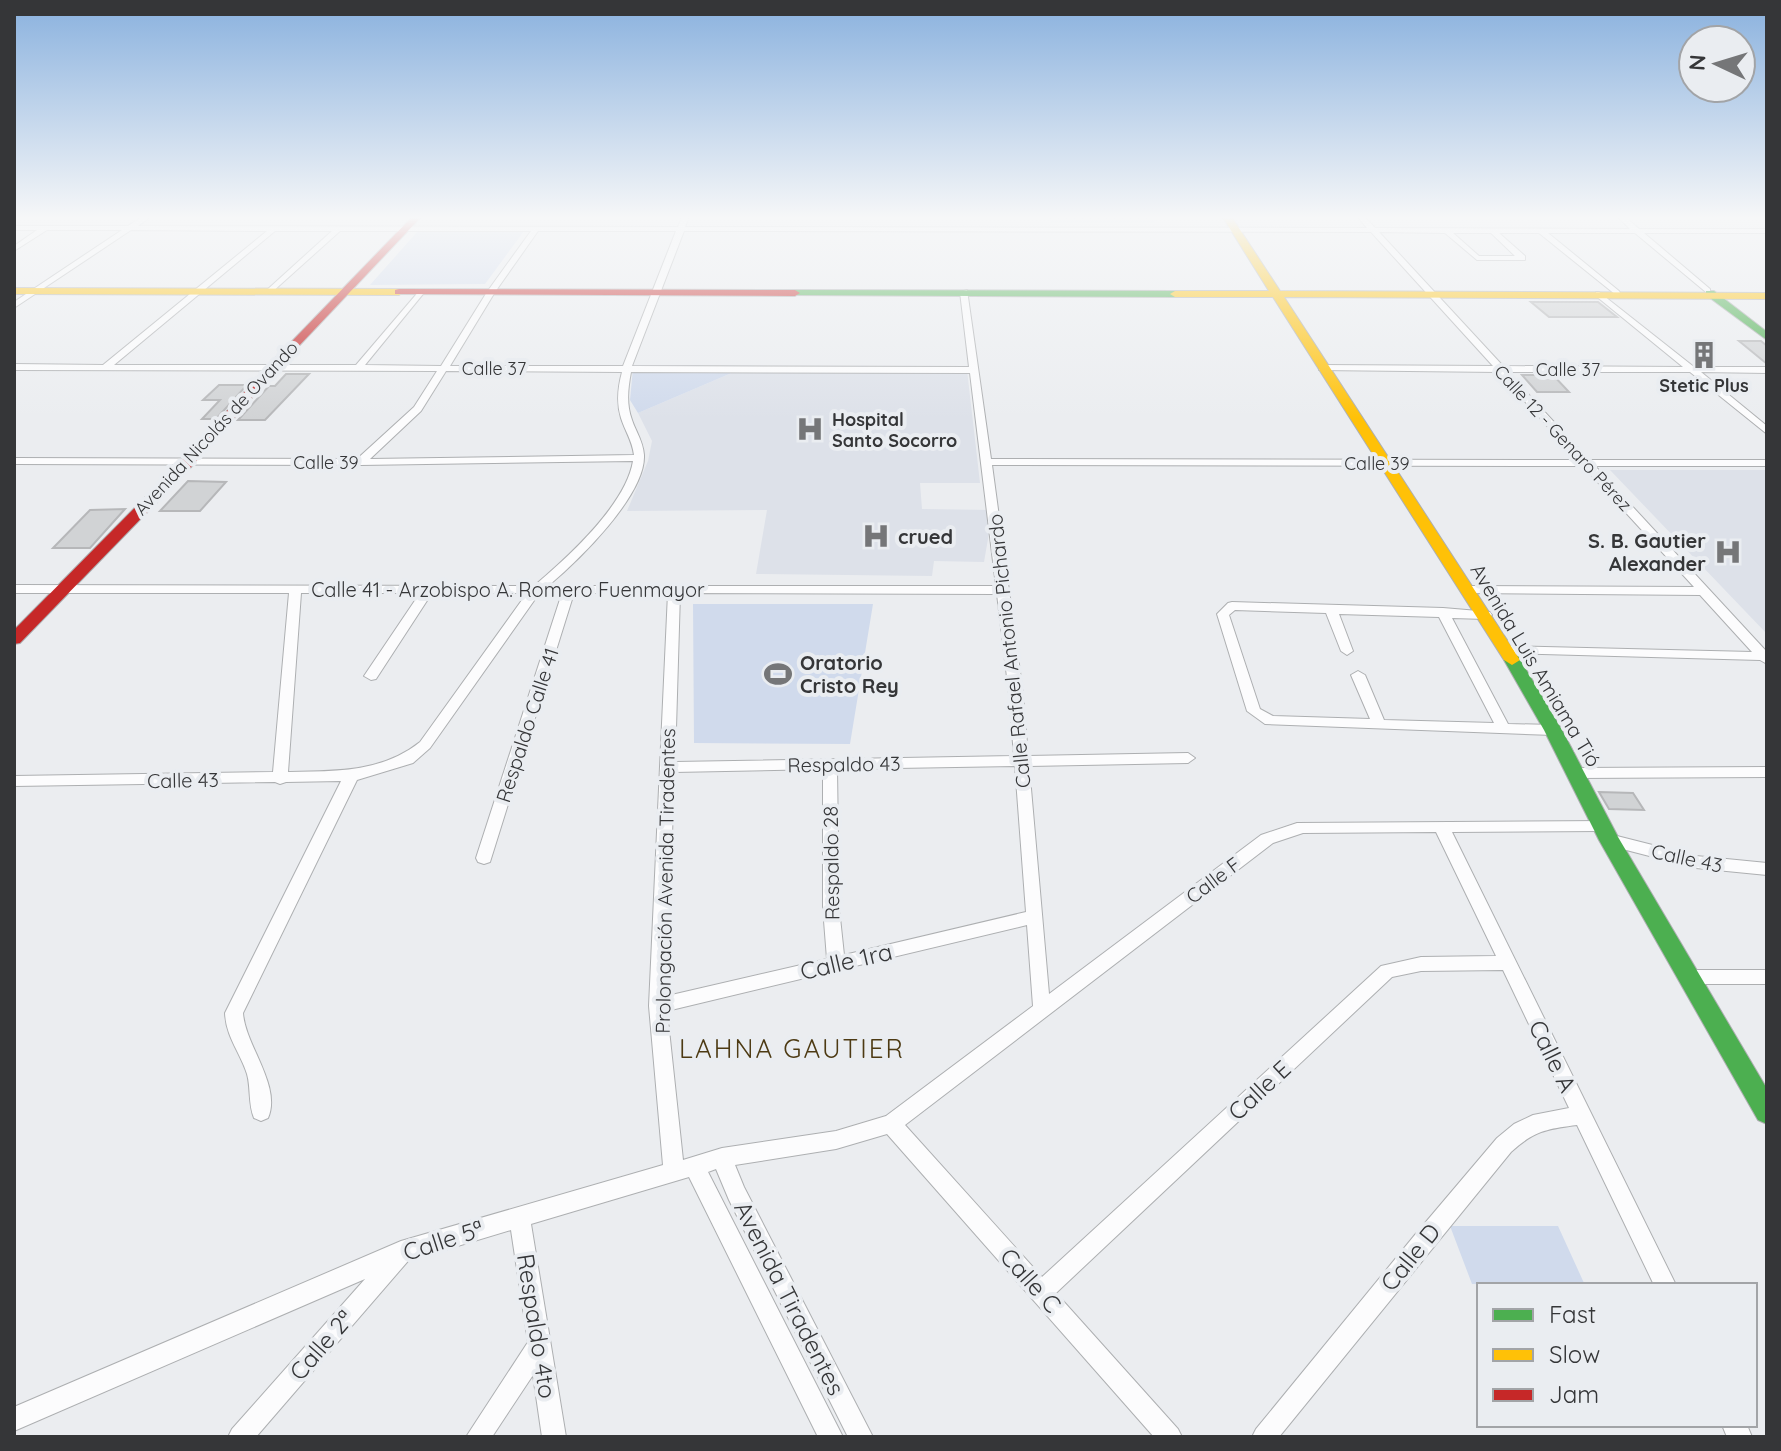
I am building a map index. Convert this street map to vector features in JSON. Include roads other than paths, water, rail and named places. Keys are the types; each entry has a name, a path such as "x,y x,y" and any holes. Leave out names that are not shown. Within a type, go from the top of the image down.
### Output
{"main road":[{"name":"Avenida Nicolás de Ovando","path":"14,639 187,463 353,284"},
{"name":"Avenida Luis Amiama Tió","path":"1269,284 1383,463 1486,615 1577,773 1605,832 1765,1106"},
{"path":"14,291 1767,294"},
{"path":"1710,294 1767,337"}],"street":[{"path":"14,306 48,284"},
{"path":"106,367 207,284"},
{"path":"271,291 279,284"},
{"path":"360,462 418,409 497,284"},
{"path":"261,1112 256,1072 242,1050 234,1026 234,1013 351,776 408,759 425,745 534,592 574,558 611,517 637,471 637,441 626,418 622,393 627,368 658,284"},
{"name":"Calle 12 - Genaro Pérez","path":"1421,284 1766,658"},
{"path":"1598,284 1692,370 1767,431"},
{"path":"1698,284 1710,294"},
{"path":"359,367 420,292"},
{"name":"Calle Rafael Antonio Pichardo","path":"964,292 988,462 1022,761 1042,1011"},
{"name":"Calle 37","path":"14,367 974,370"},
{"name":"Calle 37","path":"1322,368 1767,370"},
{"name":"Calle 39","path":"14,461 187,463 639,458"},
{"name":"Calle 39","path":"988,462 1767,463"},
{"name":"Calle 41 - Arzobispo A. Romero Fuenmayor","path":"14,589 534,592 674,589 1003,590"},
{"path":"280,779 295,589"},
{"name":"Prolongación Avenida Tiradentes","path":"674,589 658,1006 684,1169"},
{"path":"371,676 428,590"},
{"path":"1468,590 1705,591"},
{"name":"Respaldo Calle 41","path":"484,858 569,591"},
{"path":"1486,615 1232,606 1223,614 1254,711 1270,721 1553,730"},
{"path":"1331,609 1347,651"},
{"path":"1443,612 1503,728"},
{"path":"1506,650 1766,658"},
{"path":"1358,675 1379,725"},
{"name":"Respaldo 43","path":"667,767 1188,758"},
{"name":"Respaldo 28","path":"830,764 831,908 836,962"},
{"path":"1577,773 1767,772"},
{"name":"Calle 43","path":"14,781 351,776"},
{"name":"Calle F","path":"891,1124 1267,839 1302,827 1441,826 1605,832"},
{"name":"Calle A","path":"1441,826 1664,1283"},
{"name":"Calle 43","path":"1605,832 1696,862 1767,869"},
{"name":"Calle 1ra","path":"658,1006 1034,917"},
{"name":"Calle E","path":"1042,1292 1387,971 1421,964 1508,963"},
{"path":"1688,977 1767,977"},
{"name":"Calle D","path":"1264,1437 1504,1145 1521,1130 1540,1121 1581,1115"},
{"name":"Calle C","path":"891,1124 1170,1437"},
{"name":"Calle 5ª","path":"14,1419 401,1252 722,1158 836,1140 891,1124"},
{"name":"Avenida Tiradentes","path":"722,1158 736,1193 861,1437"},
{"name":"Avenida Tiradentes","path":"684,1169 831,1437"},
{"name":"Respaldo 4to","path":"519,1216 554,1437"},
{"name":"Calle 2ª","path":"240,1437 401,1252"},
{"path":"478,1437 540,1344"}],"place":[{"name":"Stetic Plus","path":"1704,355"},
{"name":"Hospital Santo Socorro","path":"810,429"},
{"name":"crued","path":"876,536"},
{"name":"S. B. Gautier Alexander","path":"1728,552"},
{"name":"Oratorio Cristo Rey","path":"778,674"}],"district":[{"name":"LAHNA GAUTIER","path":"792,1048"}]}
